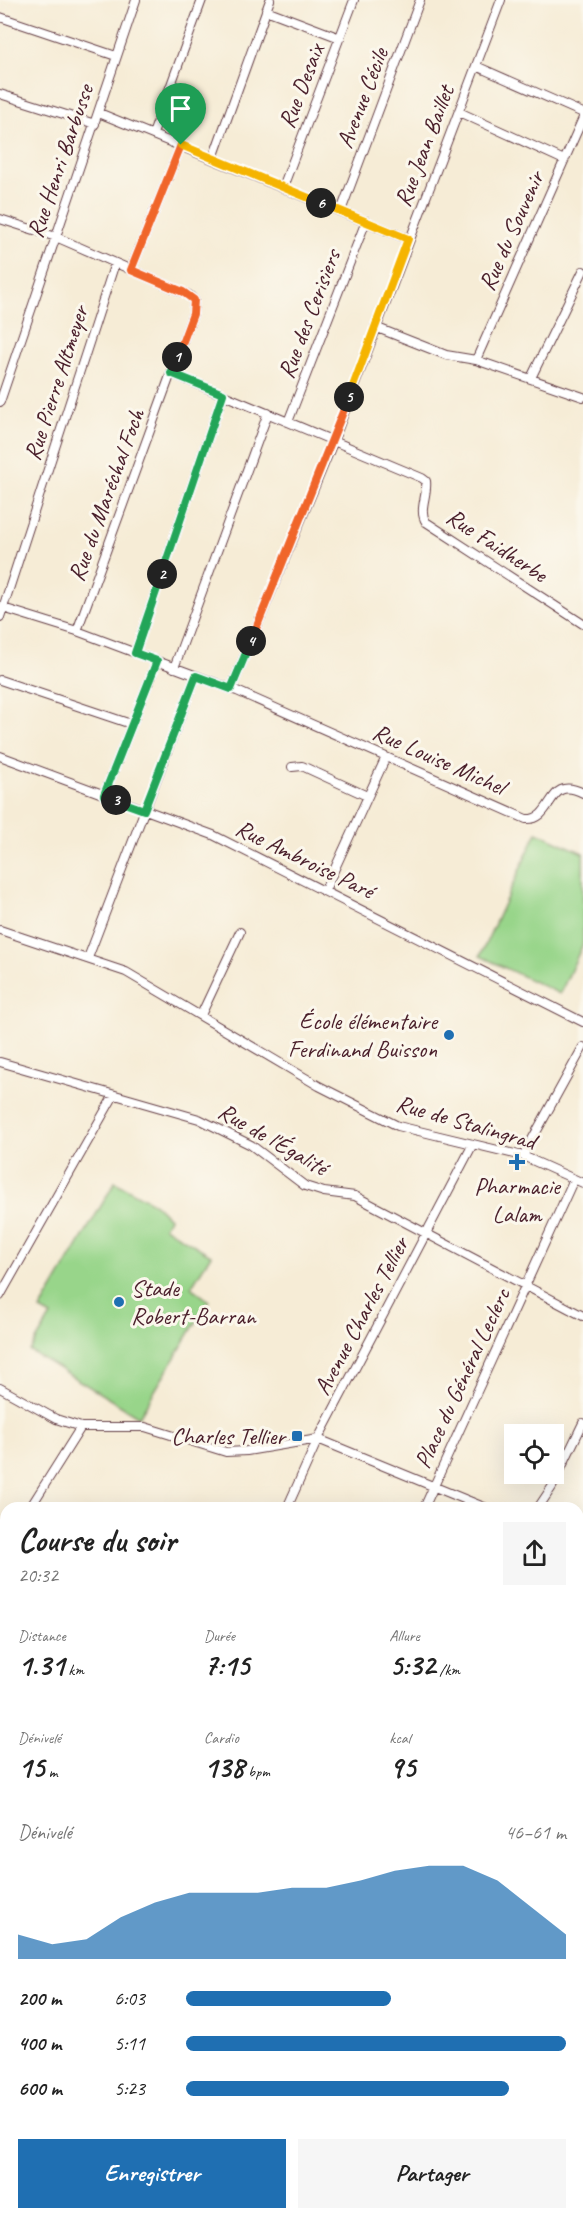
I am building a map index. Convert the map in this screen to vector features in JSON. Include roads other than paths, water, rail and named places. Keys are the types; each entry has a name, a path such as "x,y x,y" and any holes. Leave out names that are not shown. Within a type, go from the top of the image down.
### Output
{"street":[{"name":"Rue Henri Barbusse","path":"0,402 136,0"},
{"path":"153,134 202,0"},
{"path":"213,158 270,0"},
{"name":"Rue Desaix","path":"283,187 354,0"},
{"name":"Avenue Cécile","path":"340,211 420,0"},
{"name":"Rue Jean Baillet","path":"231,689 333,442 408,239 501,0"},
{"path":"266,10 340,38"},
{"path":"0,17 116,56"},
{"path":"476,66 583,113"},
{"path":"0,94 95,124"},
{"path":"459,112 564,160"},
{"path":"99,113 408,239"},
{"name":"Rue du Souvenir","path":"476,360 583,118"},
{"path":"0,219 56,237 131,270 181,145"},
{"name":"Rue des Cerisiers","path":"288,422 366,221"},
{"name":"Rue Pierre Altmeyer","path":"0,617 115,263"},
{"name":"Rue du Maréchal Foch","path":"77,631 193,314 194,300 183,292 131,270"},
{"path":"531,378 583,272"},
{"path":"375,327 446,355 476,360 583,397"},
{"path":"171,373 333,442"},
{"path":"135,653 223,394"},
{"path":"174,668 268,413"},
{"name":"Rue Faidherbe","path":"333,442 426,482 422,512 426,522 583,624"},
{"name":"Rue Louise Michel","path":"3,608 77,631 231,689 526,819 536,820 542,816 558,791 573,789 583,793"},
{"path":"104,795 157,661"},
{"path":"88,958 196,676"},
{"path":"0,680 131,724"},
{"name":"Rue Ambroise Paré","path":"0,756 213,835 583,1022"},
{"path":"325,890 386,757"},
{"path":"292,767 302,766 367,796"},
{"name":"Rue de Stalingrad","path":"0,930 126,972 363,1110 398,1126 523,1156 583,1183"},
{"path":"201,1015 240,932"},
{"path":"523,1156 583,1047"},
{"name":"Rue de l'Égalité","path":"0,1062 29,1068 199,1119 251,1145 305,1186 355,1196 583,1316"},
{"path":"0,1296 114,1095"},
{"name":"Avenue Charles Tellier","path":"289,1502 318,1438 473,1144"},
{"name":"Place du Général Leclerc","path":"427,1502 574,1179"},
{"path":"0,1388 56,1419 81,1427 145,1427 226,1452 247,1451 318,1438 472,1502"},
{"path":"542,1502 552,1487 583,1423"},
{"path":"35,1502 81,1427"}],"place":[{"name":"École élémentaire Ferdinand Buisson","path":"449,1035"},
{"name":"Pharmacie Lalam","path":"517,1162"},
{"name":"Stade Robert-Barran","path":"119,1302"},
{"name":"Charles Tellier","path":"297,1436"}]}
